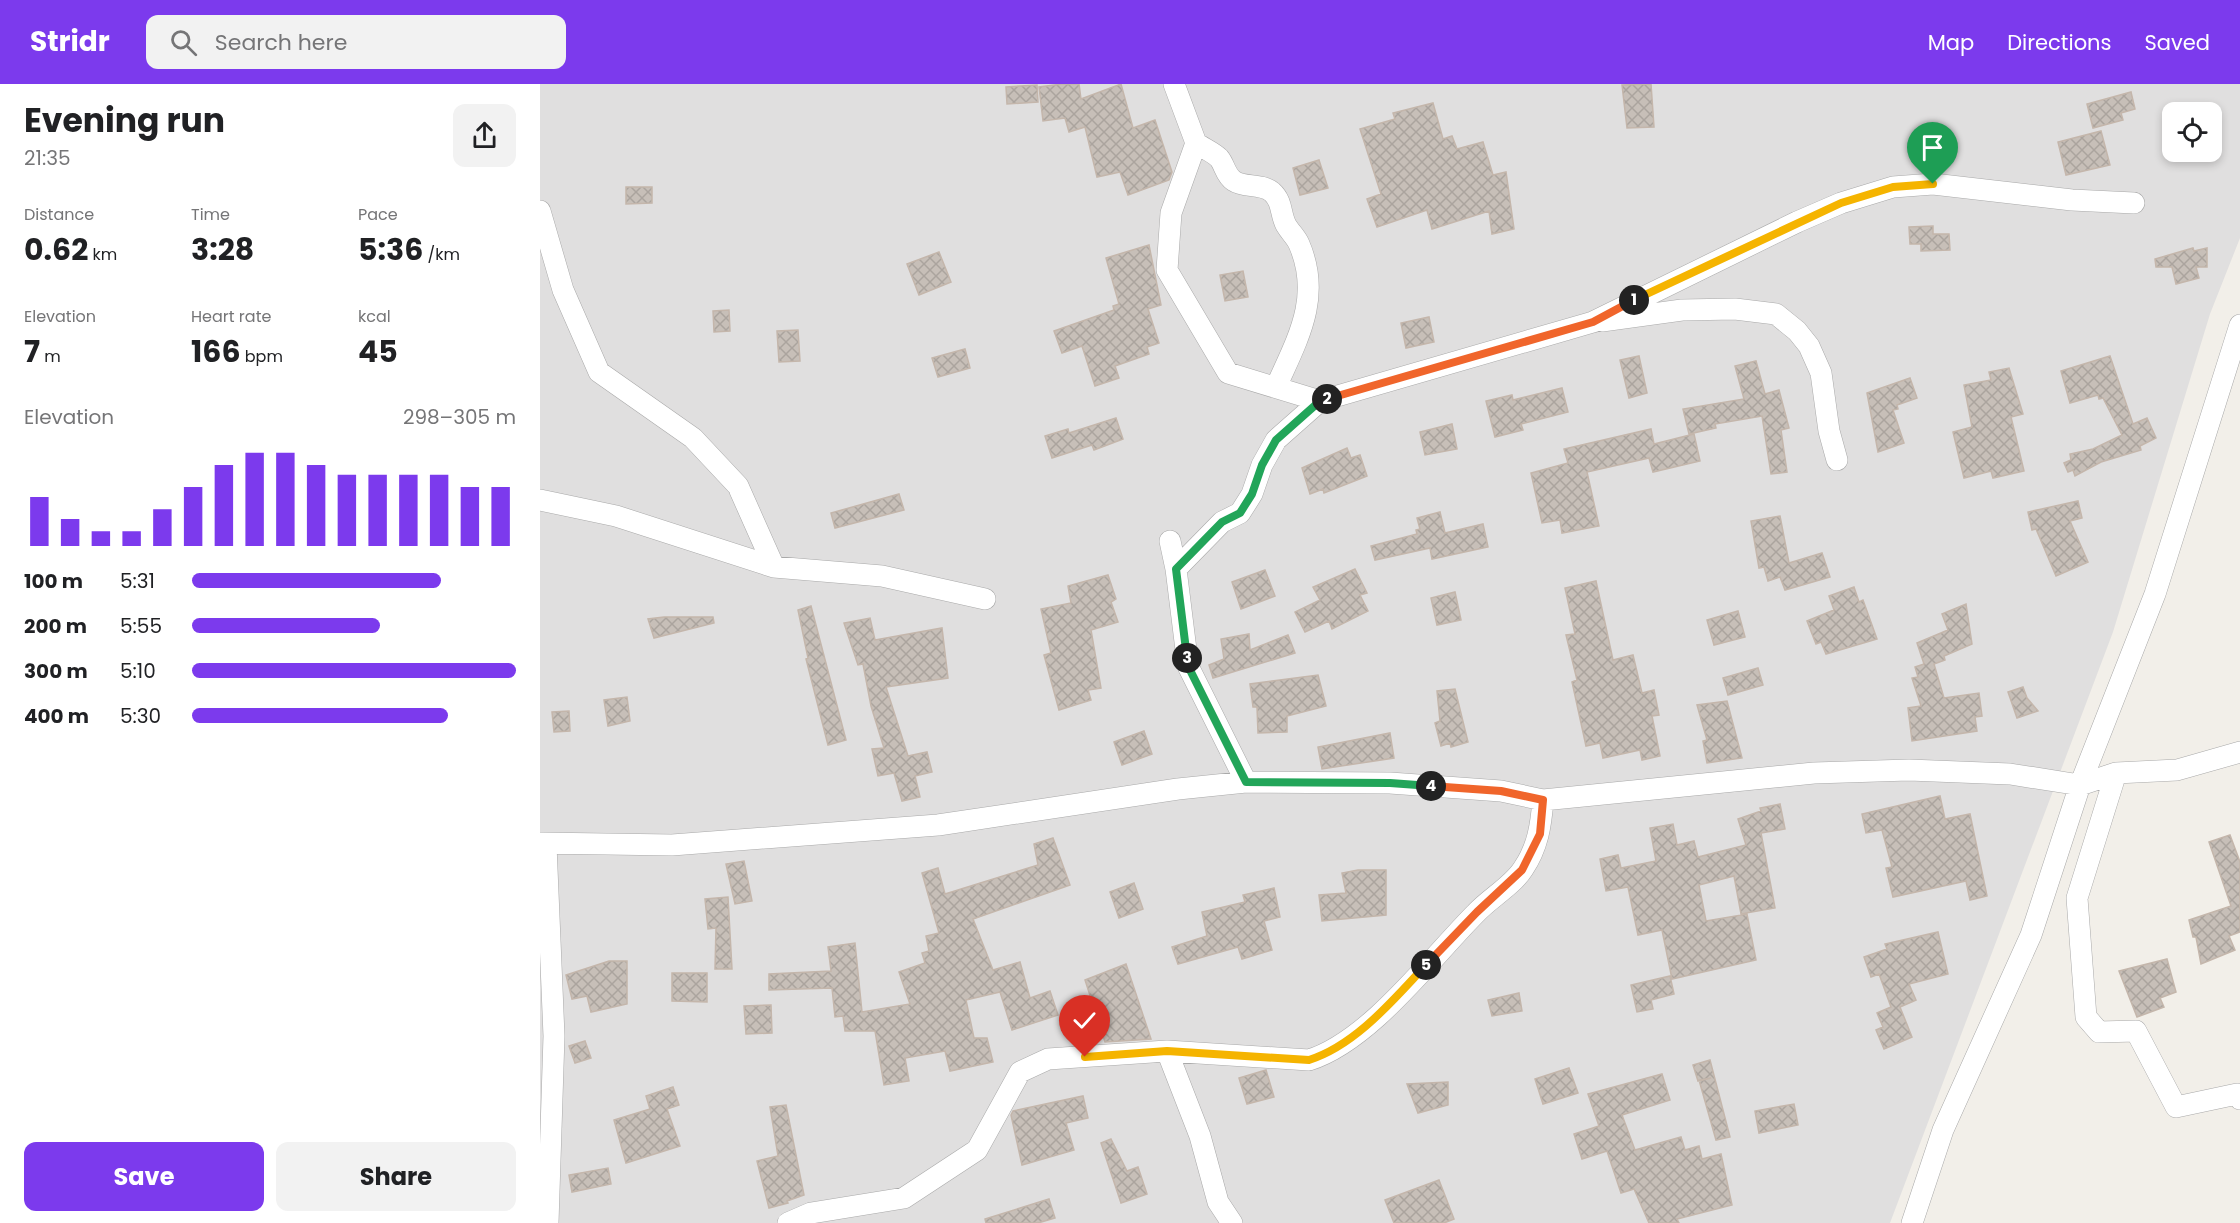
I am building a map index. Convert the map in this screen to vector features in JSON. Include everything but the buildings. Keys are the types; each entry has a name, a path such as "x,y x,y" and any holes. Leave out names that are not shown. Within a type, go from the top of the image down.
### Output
{"street":[{"path":"1174,84 1196,143 1219,159 1225,172 1235,182 1258,185 1273,193 1283,207 1285,223 1298,242 1306,266 1310,296 1296,341 1276,387"},
{"path":"1196,143 1171,213 1167,270 1228,373 1320,401"},
{"path":"1593,322 1797,222 1841,203 1893,187 1933,184 2072,200 2133,203"},
{"path":"540,211 563,290 599,372 693,438 738,486 774,567"},
{"path":"1176,569 1222,522 1240,513 1252,494 1262,465 1276,440 1320,401 1593,322 1682,310 1736,309 1776,314 1797,331 1809,346 1821,373 1829,431 1837,460"},
{"path":"1912,1223 1943,1130 2031,935 2080,785 2155,594 2240,325"},
{"path":"540,500 616,516 774,567 882,576 986,599"},
{"path":"1170,541 1176,569 1188,666 1246,782"},
{"path":"548,1223 554,1036 543,844 672,845 938,825 1178,789 1246,782 1390,783 1501,791 1543,800 1814,773 1885,771 2010,774 2080,785 2116,773 2177,770 2240,752"},
{"path":"2116,773 2077,898 2086,1017 2099,1032 2136,1031 2176,1107 2237,1094 2240,1099"},
{"path":"788,1223 811,1213 904,1198 977,1150 1020,1072 1048,1059 1167,1051 1309,1060 1329,1053 1398,996 1477,912 1522,870 1540,834 1543,800"},
{"path":"1167,1051 1200,1136 1218,1202 1233,1223"}],"shaded area":[{"path":"540,84 2240,84 2240,238 2210,314 2113,632 1890,1223 540,1223"}],"route":[{"path":"1085,1057 1167,1051 1309,1060 1329,1053 1355,1034 1398,996 1477,912 1522,870 1540,834 1543,800 1501,791 1390,783 1246,782 1188,666 1176,569 1222,522 1240,513 1252,494 1262,465 1276,440 1320,401 1525,344 1593,322 1797,222 1841,203 1893,187 1933,184"}]}
